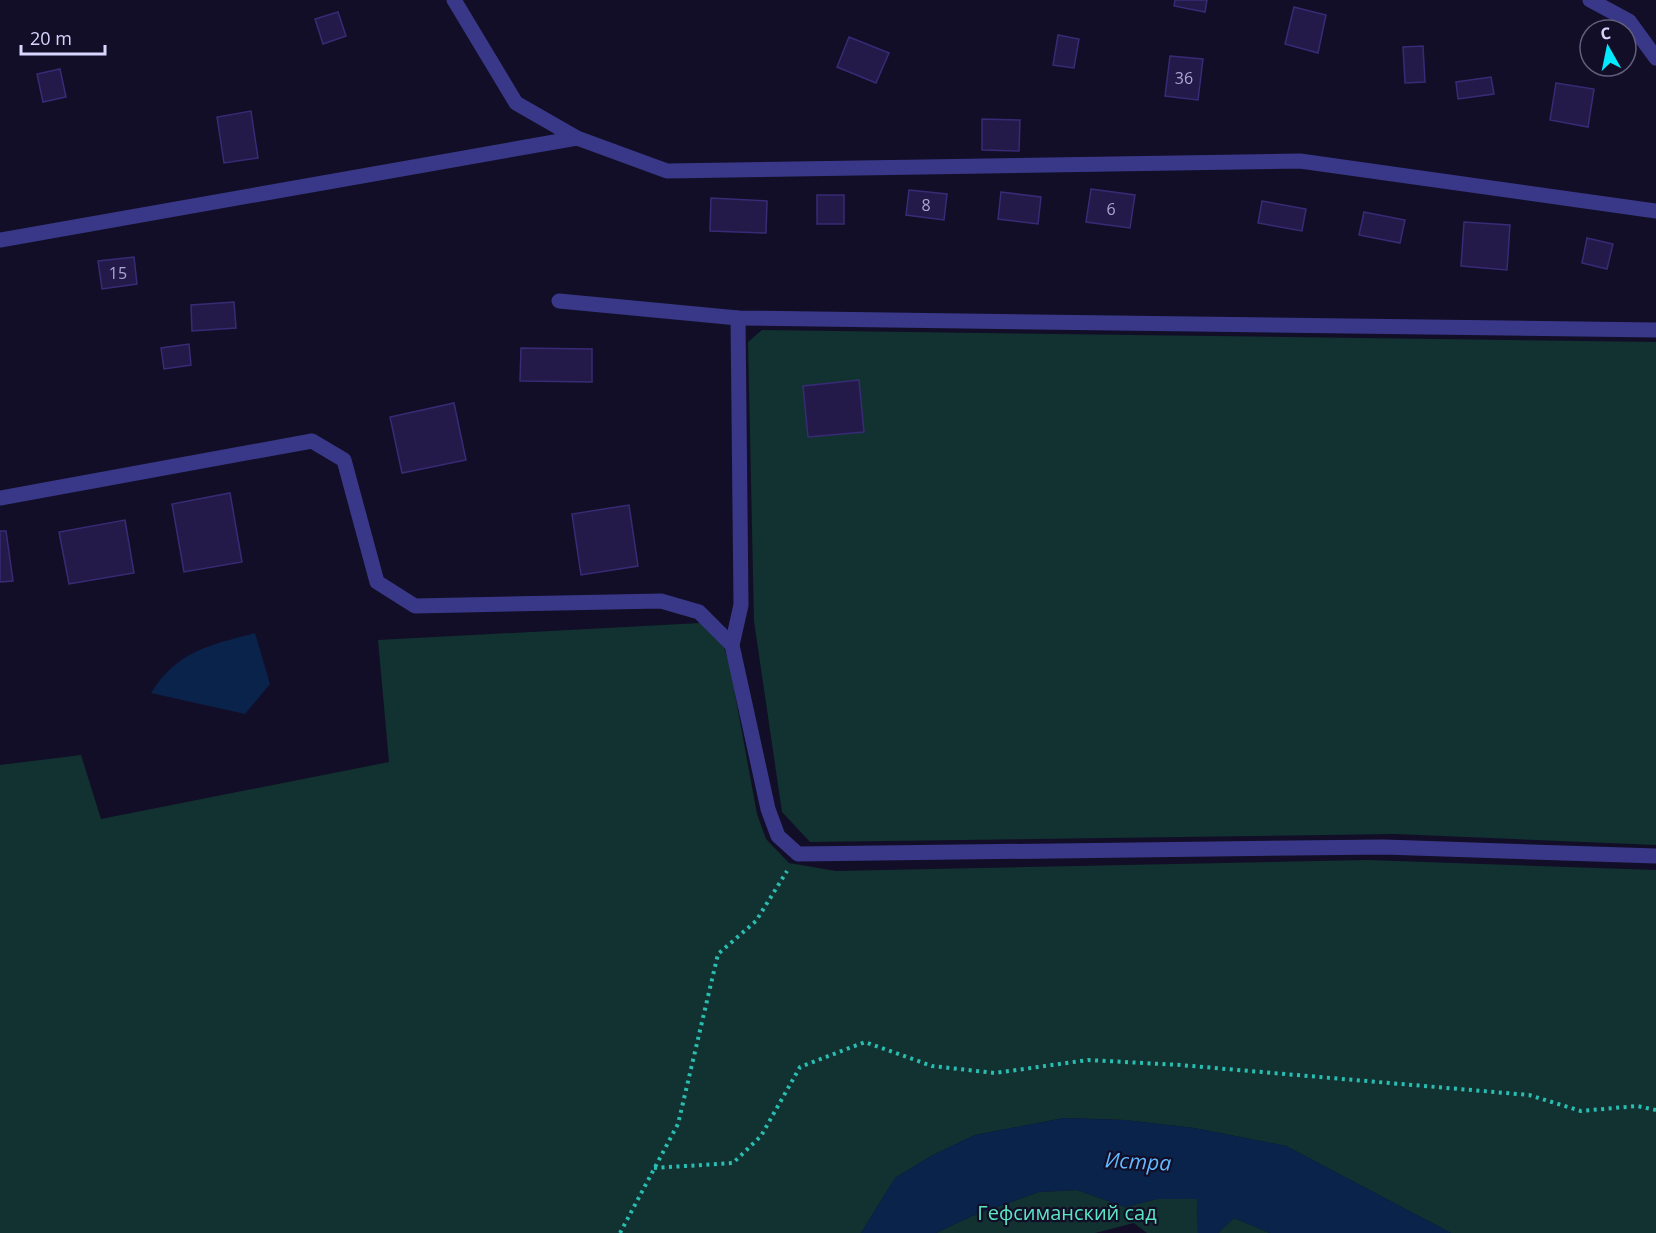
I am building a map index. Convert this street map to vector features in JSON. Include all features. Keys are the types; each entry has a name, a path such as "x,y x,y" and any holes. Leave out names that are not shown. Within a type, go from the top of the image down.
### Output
{"street":[{"path":"454,0 516,103 577,138 667,171 1300,161 1656,211"},
{"path":"1590,0 1629,21 1656,58"},
{"path":"0,240 577,138"},
{"path":"559,302 738,318 1656,330"},
{"path":"738,318 741,605 732,645 768,809 778,836 798,855 1384,847 1656,856"},
{"path":"0,498 312,441 344,460 377,582 415,606 661,601 699,612 732,645"}],"path":[{"path":"620,1233 678,1124 718,954 756,921 798,855"},
{"path":"654,1168 733,1163 761,1136 800,1067 865,1042 932,1066 994,1073 1089,1060 1157,1063 1528,1095 1581,1111 1637,1106 1656,1110"}],"green space":[{"path":"762,330 1656,342 1656,845 1395,834 810,842 782,812 754,621 748,342"},
{"path":"700,623 722,641 730,667 757,814 766,839 789,863 836,871 1367,860 1656,870 1656,1233 1451,1233 1286,1146 1194,1128 1124,1120 1064,1118 975,1135 931,1156 895,1178 861,1233 0,1233 0,765 81,755 101,819 389,762 378,640"},
{"name":"Гефсиманский сад","path":"1077,1190 1125,1207 1157,1199 1197,1199 1198,1233 1147,1233 1134,1223 1095,1233 936,1233 972,1216 1039,1192"},
{"path":"1234,1218 1270,1233 1218,1233"}],"water":[{"path":"255,633 270,684 245,714 151,693 161,679 183,659 209,646"},
{"name":"Истра","path":"1064,1118 1124,1120 1194,1128 1286,1146 1451,1233 1270,1233 1234,1218 1218,1233 1198,1233 1197,1199 1157,1199 1125,1207 1077,1190 1039,1192 972,1216 936,1233 861,1233 895,1178 931,1156 975,1135"}],"building":[{"path":"1175,0 1207,0 1205,12 1174,6"},
{"path":"1294,7 1326,15 1318,53 1285,44"},
{"path":"338,12 346,36 323,44 315,19"},
{"path":"1058,35 1079,39 1074,68 1053,65"},
{"path":"849,37 889,53 876,83 837,67"},
{"path":"1423,46 1425,82 1405,83 1403,47"},
{"path":"1170,56 1203,59 1198,100 1165,96"},
{"path":"60,69 66,97 43,102 37,74"},
{"path":"1491,77 1494,94 1458,99 1456,82"},
{"path":"1556,83 1594,89 1588,127 1550,120"},
{"path":"251,111 258,158 224,163 217,117"},
{"path":"982,119 1020,120 1019,151 982,150"},
{"path":"1091,189 1135,195 1130,228 1086,222"},
{"path":"909,190 947,194 944,220 906,215"},
{"path":"1001,192 1041,197 1038,224 998,219"},
{"path":"817,195 844,195 844,224 817,224"},
{"path":"711,198 767,201 766,233 710,231"},
{"path":"1262,201 1306,209 1302,231 1258,223"},
{"path":"1364,212 1405,220 1400,243 1359,235"},
{"path":"1464,222 1510,225 1507,270 1461,266"},
{"path":"1587,238 1613,244 1607,269 1582,263"},
{"path":"134,257 137,284 102,289 98,261"},
{"path":"234,302 236,328 192,331 191,305"},
{"path":"189,344 191,365 164,369 161,348"},
{"path":"521,348 592,349 592,382 520,381"},
{"path":"859,380 864,432 808,437 803,386"},
{"path":"454,403 466,460 402,473 390,417"},
{"path":"230,493 242,562 184,572 172,504"},
{"path":"629,505 638,566 581,575 572,514"},
{"path":"125,520 134,573 69,584 59,532"},
{"path":"0,531 6,531 13,581 0,582"}]}
